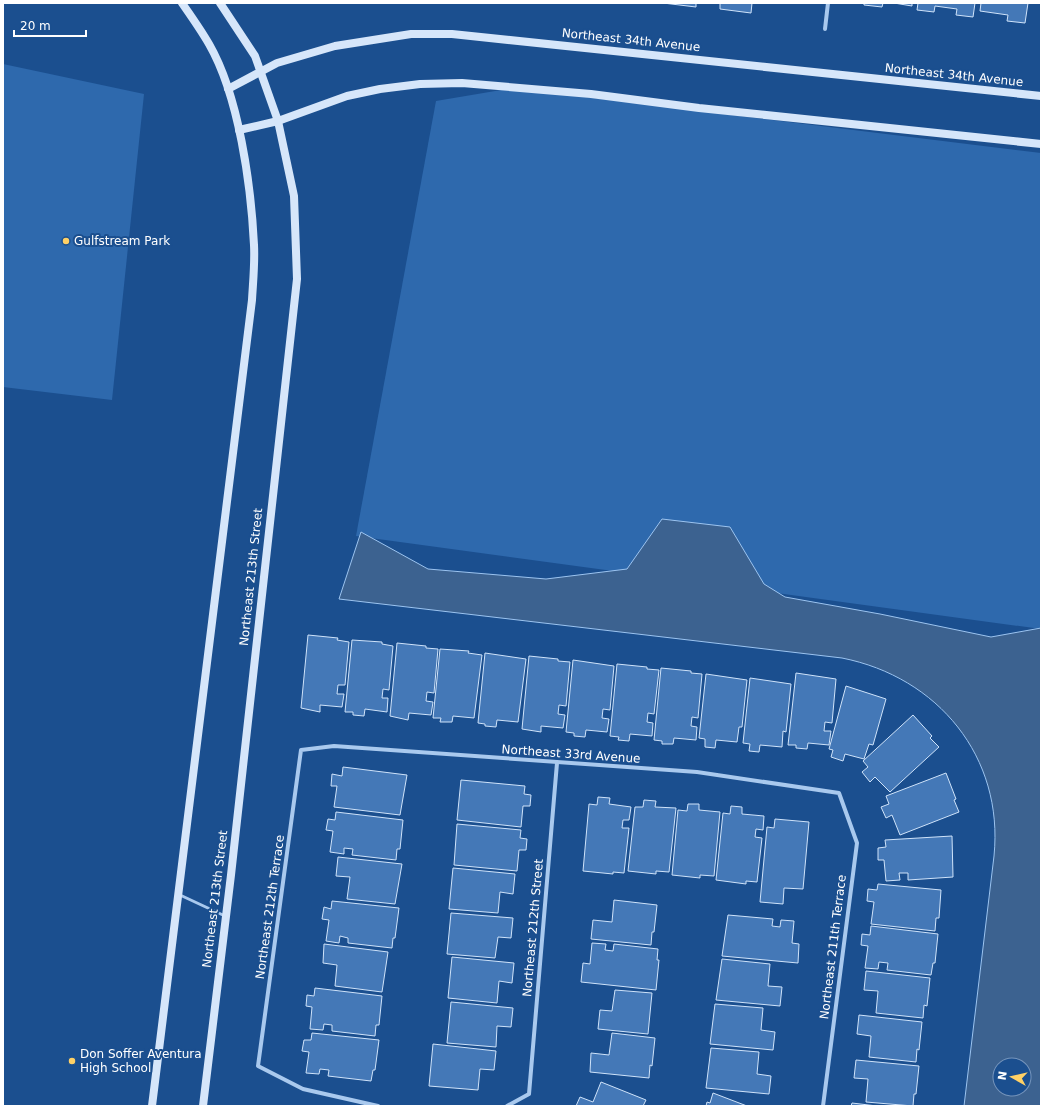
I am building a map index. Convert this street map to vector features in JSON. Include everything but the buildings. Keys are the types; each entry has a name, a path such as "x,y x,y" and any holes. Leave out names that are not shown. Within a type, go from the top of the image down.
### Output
{"street":[{"path":"152,1106 252,300 254,246 249,185 239,130 228,89 209,44 182,3"},
{"name":"Northeast 213th Street","path":"203,1106 226,916 297,279 294,196 278,121 262,72 255,56 220,3"},
{"path":"826,29 828,3"},
{"name":"Northeast 34th Avenue","path":"228,89 277,63 335,46 411,34 452,34 1041,96"},
{"path":"239,130 278,121 323,103 353,94 420,84 462,83 591,94 699,108 1041,144"},
{"name":"Northeast 33rd Avenue","path":"301,750 334,746 697,772 839,793"},
{"name":"Northeast 212th Terrace","path":"301,750 258,1066 303,1089 378,1106"},
{"name":"Northeast 212th Street","path":"507,1106 529,1094 557,763"},
{"name":"Northeast 211th Terrace","path":"823,1106 857,843 839,793"}],"lane":[{"path":"178,894 226,916"}],"shaded area":[{"name":"Gulfstream Park","path":"3,64 144,94 112,400 3,387"},
{"path":"513,88 1041,153 1041,629 356,536 436,101"},
{"path":"662,519 730,527 764,584 785,597 880,614 991,637 1041,628 1041,1106 964,1106 994,856 994,820 988,786 976,755 958,727 935,703 908,683 877,668 842,658 339,599 361,532 428,569 546,579 627,569"}],"place":[{"name":"Gulfstream Park","path":"66,241"},
{"name":"Don Soffer Aventura High School","path":"72,1061"}]}
